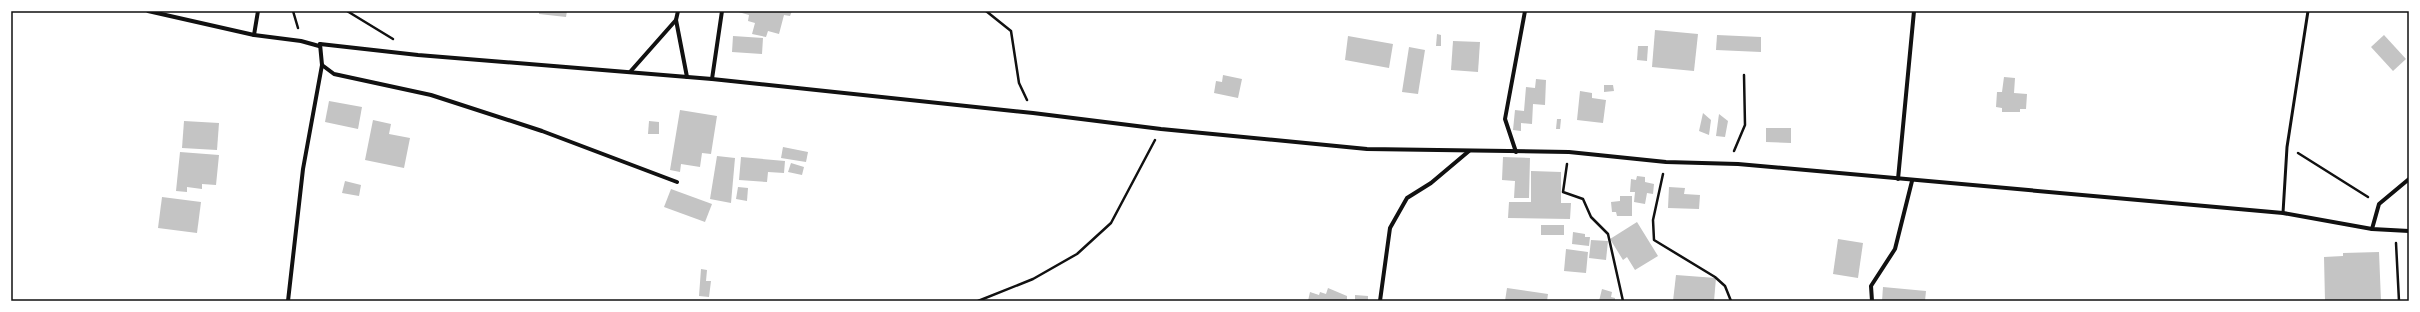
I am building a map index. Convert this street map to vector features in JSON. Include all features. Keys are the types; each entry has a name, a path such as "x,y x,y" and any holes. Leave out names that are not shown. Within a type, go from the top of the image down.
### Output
{"street":[{"path":"148,11 254,35 301,41 319,46 320,44 418,55 712,79 1033,113 1161,129 1367,149 1569,152 1666,162 1738,164 1912,181 2283,213 2372,228 2409,231"},
{"path":"254,35 258,11"},
{"path":"678,11 676,20 687,77"},
{"path":"712,79 722,11"},
{"path":"1516,152 1505,119 1525,11"},
{"path":"1898,179 1914,11"},
{"path":"630,72 676,20"},
{"path":"288,301 303,169 322,65 320,44"},
{"path":"322,65 334,74 431,95 542,131 677,182"},
{"path":"1380,301 1390,228 1407,198 1431,183 1469,151"},
{"path":"2372,228 2379,204 2409,179"},
{"path":"1872,301 1870,286 1895,249 1912,181"}],"lane":[{"path":"2283,213 2287,147 2308,11"}],"path":[{"path":"294,11 301,41"},
{"path":"347,11 398,43"},
{"path":"986,11 1011,31 1019,83 1033,113"},
{"path":"1738,164 1733,149 1745,125 1744,75"},
{"path":"978,301 1034,279 1077,254 1111,223 1161,129"},
{"path":"2287,147 2379,204"},
{"path":"1569,152 1563,192 1583,198 1591,217 1608,234 1623,301"},
{"path":"1666,162 1653,220 1654,240 1715,277 1725,286 1731,301"},
{"path":"2395,230 2399,301"}],"building":[{"path":"539,11 567,11 566,17 539,14"},
{"path":"735,11 792,11 790,16 784,15 779,34 768,31 766,37 752,34 755,23 748,21 749,15"},
{"path":"1655,30 1698,34 1694,71 1652,67"},
{"path":"1437,34 1441,35 1441,46 1436,46"},
{"path":"1717,35 1761,37 1761,52 1716,50"},
{"path":"2384,35 2406,59 2393,71 2371,47"},
{"path":"733,36 763,38 762,54 732,52"},
{"path":"1348,36 1393,44 1389,68 1345,60"},
{"path":"1453,41 1480,42 1478,72 1451,70"},
{"path":"1638,46 1648,46 1647,61 1637,60"},
{"path":"1409,47 1425,50 1418,94 1402,92"},
{"path":"1223,75 1242,79 1238,98 1214,93 1216,81 1222,82"},
{"path":"2004,77 2015,78 2014,93 2027,94 2026,109 2020,109 2020,112 2002,112 2002,108 1996,107 1997,92 2002,92"},
{"path":"1536,79 1546,80 1545,105 1533,104 1532,124 1521,123 1521,131 1513,130 1515,110 1524,111 1526,87 1535,88"},
{"path":"1604,85 1613,85 1614,91 1604,92"},
{"path":"1580,91 1592,93 1592,98 1606,100 1603,123 1577,120"},
{"path":"329,101 362,107 358,129 325,122"},
{"path":"680,110 717,116 711,154 702,153 700,167 681,164 680,172 670,170"},
{"path":"1703,113 1711,120 1709,135 1699,131"},
{"path":"1719,114 1728,121 1725,137 1716,136"},
{"path":"1557,119 1561,119 1560,129 1556,129"},
{"path":"373,120 391,124 389,134 410,138 404,168 365,160"},
{"path":"184,121 219,123 217,150 182,148"},
{"path":"649,121 659,122 659,134 648,134"},
{"path":"1766,128 1791,128 1791,143 1766,142"},
{"path":"783,147 808,152 806,162 781,158"},
{"path":"180,152 219,155 216,185 202,184 202,189 187,187 187,192 176,191"},
{"path":"717,156 735,158 731,203 710,199"},
{"path":"741,157 785,161 784,173 768,172 767,182 739,180"},
{"path":"1503,157 1530,158 1529,198 1514,198 1515,181 1502,180"},
{"path":"791,163 804,167 802,175 788,172"},
{"path":"1531,171 1561,172 1561,203 1571,203 1570,219 1508,218 1509,202 1531,202"},
{"path":"1637,176 1645,177 1645,182 1654,184 1653,194 1647,193 1645,204 1634,202 1635,192 1630,192 1631,179 1636,180"},
{"path":"345,181 361,185 359,196 342,193"},
{"path":"738,187 748,188 747,201 736,199"},
{"path":"1669,187 1685,188 1684,194 1700,195 1699,209 1668,208"},
{"path":"671,189 712,204 705,222 664,207"},
{"path":"1620,196 1632,196 1632,216 1617,216 1616,212 1612,212 1611,202 1620,201"},
{"path":"162,197 201,202 197,233 158,228"},
{"path":"1637,222 1658,256 1635,270 1627,257 1623,260 1610,239"},
{"path":"1541,225 1564,225 1564,235 1541,235"},
{"path":"1573,232 1585,234 1585,237 1590,237 1589,246 1572,244"},
{"path":"1838,239 1863,243 1858,278 1833,274"},
{"path":"1591,240 1608,241 1606,260 1589,258"},
{"path":"1566,249 1588,252 1586,273 1564,271"},
{"path":"2379,252 2381,301 2325,301 2324,257 2343,256 2343,253"},
{"path":"701,269 707,270 706,281 711,281 709,297 699,296"},
{"path":"1676,275 1716,278 1714,301 1673,301"},
{"path":"1883,287 1926,291 1925,301 1882,301"},
{"path":"1328,288 1347,296 1347,301 1308,301 1310,292 1319,295 1320,292 1326,294"},
{"path":"1507,288 1548,294 1547,301 1505,301"},
{"path":"1602,289 1612,292 1611,297 1615,298 1615,301 1599,301"},
{"path":"1355,295 1368,296 1368,301 1355,301"}]}
